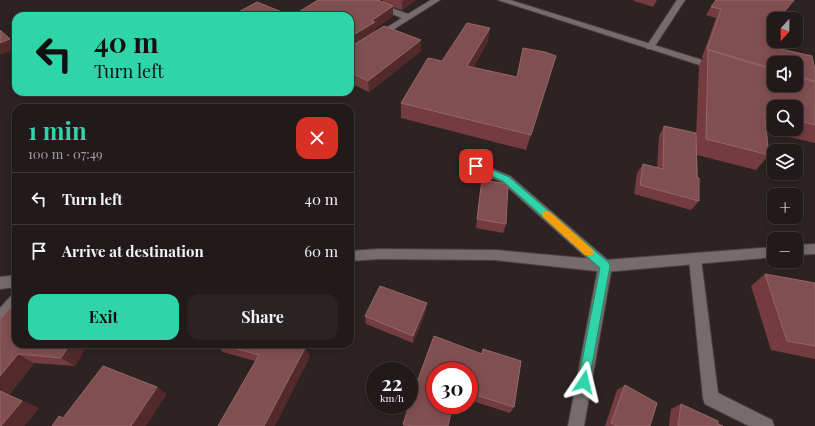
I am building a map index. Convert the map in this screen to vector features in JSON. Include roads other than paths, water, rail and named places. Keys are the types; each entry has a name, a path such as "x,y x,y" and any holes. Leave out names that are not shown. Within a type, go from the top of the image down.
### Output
{"street":[{"path":"362,0 408,17"},
{"path":"354,51 436,0"},
{"path":"502,0 723,69"},
{"path":"650,47 681,0"},
{"path":"476,166 506,179 605,266"},
{"path":"803,250 815,249"},
{"path":"354,256 380,254 495,255 605,266 767,253"},
{"path":"695,259 711,398 766,426"},
{"path":"576,426 605,266"},
{"path":"0,283 12,282"},
{"path":"0,319 12,305"}]}
